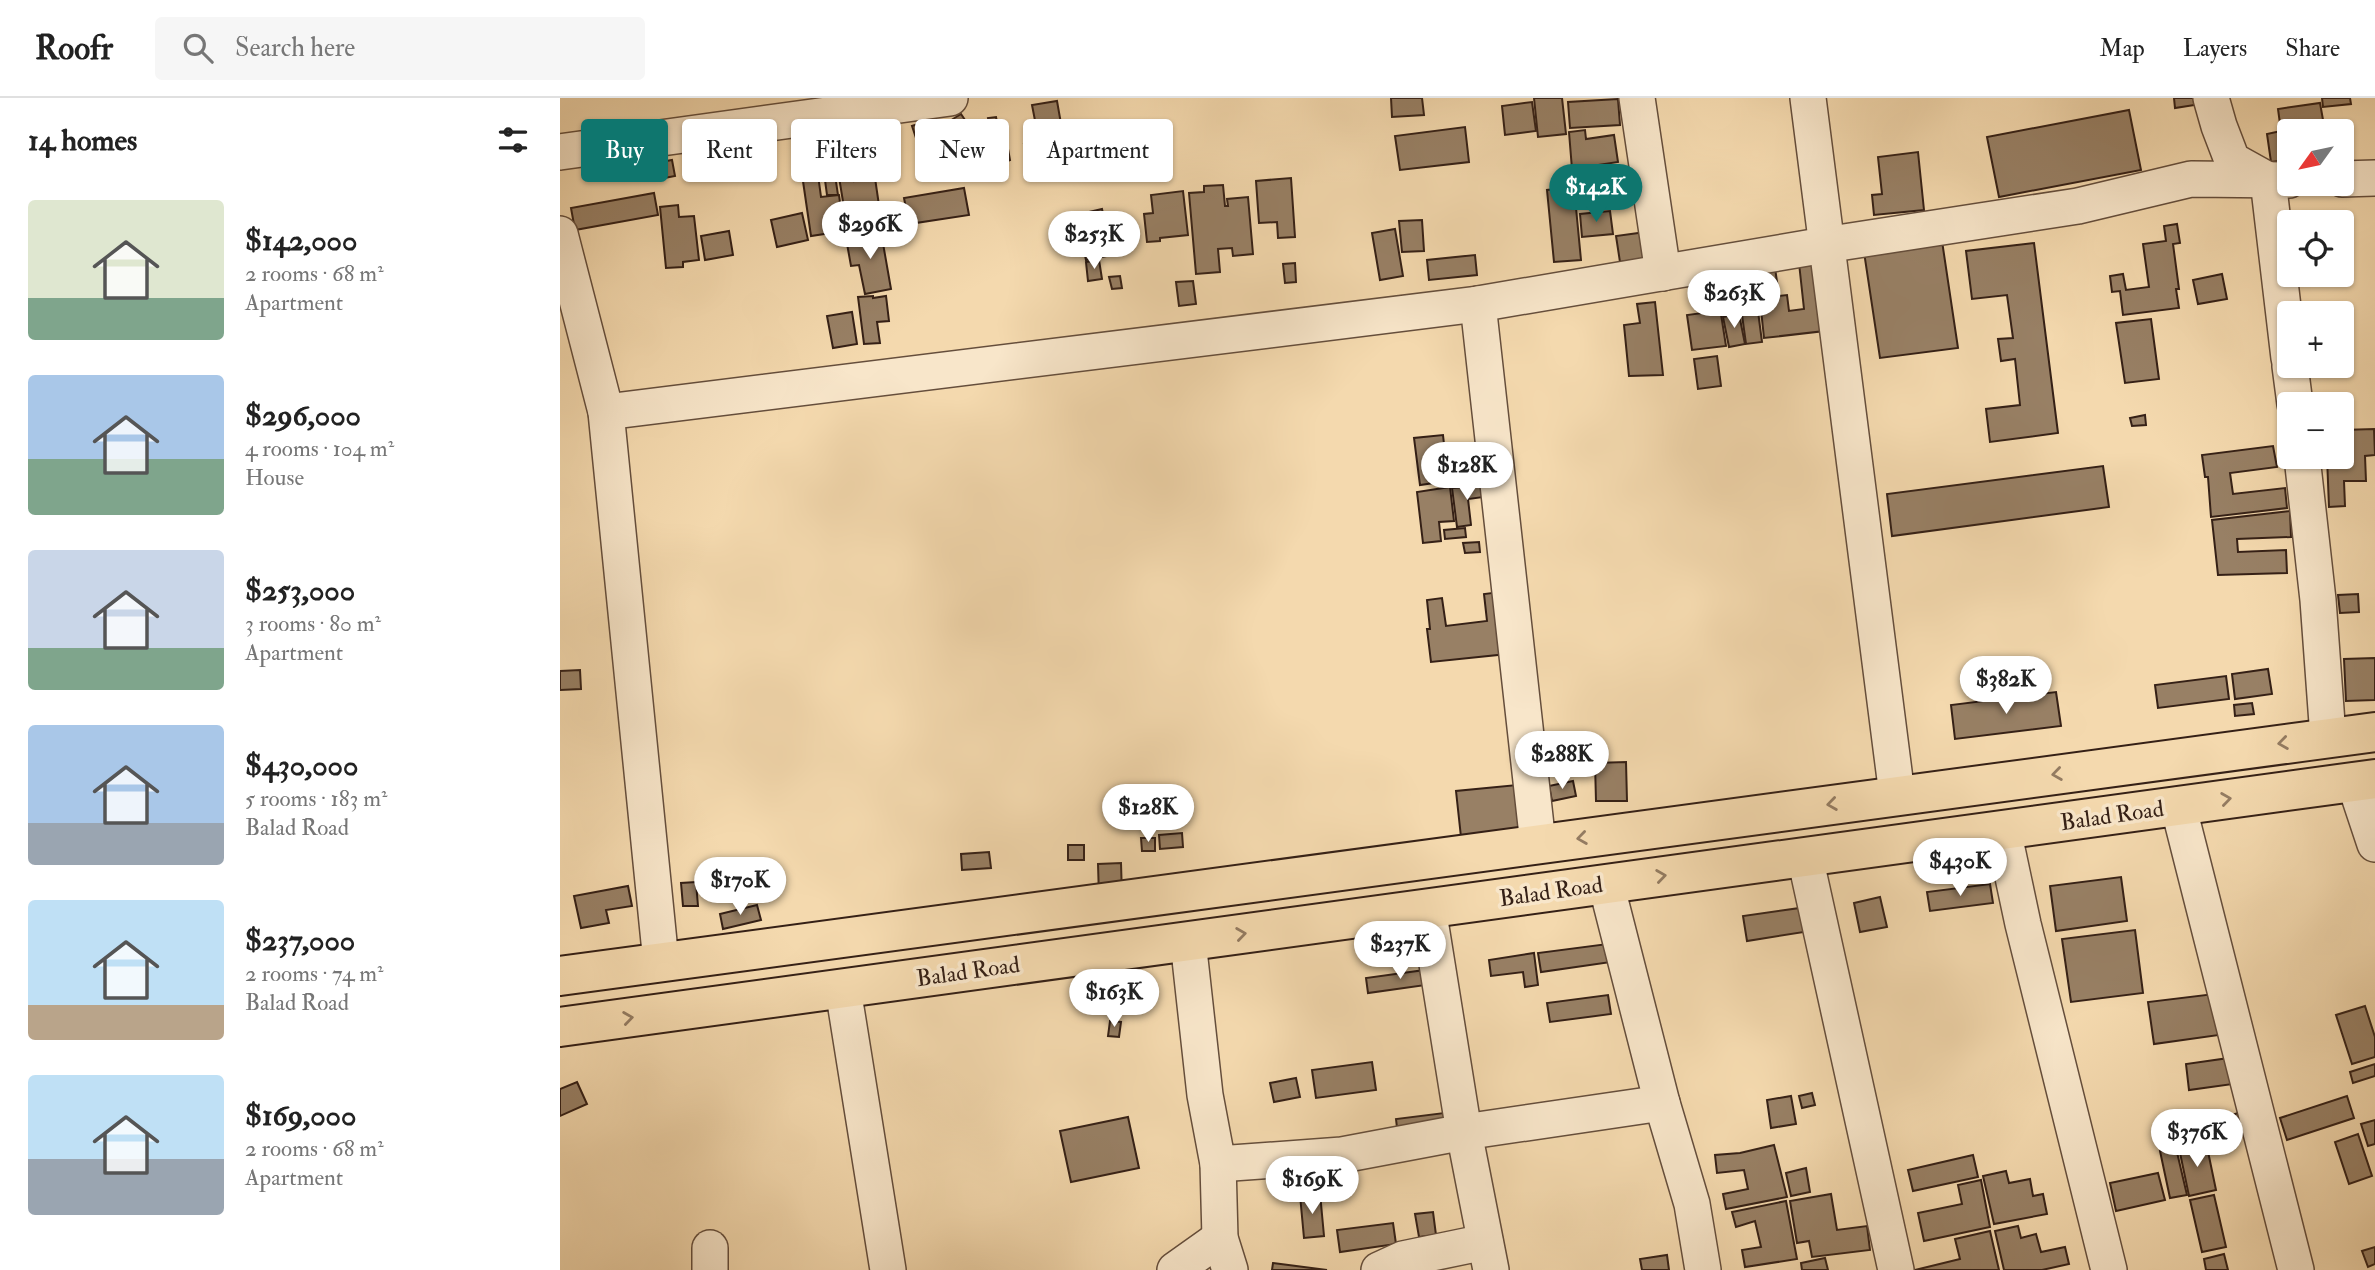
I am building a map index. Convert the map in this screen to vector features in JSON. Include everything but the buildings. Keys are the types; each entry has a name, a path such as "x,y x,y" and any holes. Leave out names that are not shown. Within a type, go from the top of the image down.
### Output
{"highway":[{"path":"560,976 2375,732"},
{"name":"Balad Road","path":"560,1027 2365,780"}],"street":[{"path":"560,153 950,98"},
{"path":"1637,98 1663,273"},
{"path":"1808,98 1897,795"},
{"path":"2211,98 2232,160 2277,180"},
{"path":"2354,179 2375,178"},
{"path":"606,412 1478,303 2078,206 2191,179 2277,180"},
{"path":"2279,196 2285,301"},
{"path":"560,234 606,412 661,962"},
{"path":"1478,303 1538,844"},
{"path":"2303,469 2318,600 2328,737"},
{"path":"2365,780 2375,844"},
{"path":"2178,806 2296,1270"},
{"path":"2003,830 2023,924 2109,1270"},
{"path":"1805,857 1895,1270"},
{"path":"1606,884 1662,1103 1692,1204 1703,1270"},
{"path":"1380,1270 1403,1259 1488,1256 1464,1132 1428,908"},
{"path":"1175,1270 1225,1254 1218,1164 1205,1095 1188,941"},
{"path":"843,989 888,1270"},
{"path":"1218,1164 1342,1155 1464,1132 1662,1103"}]}
